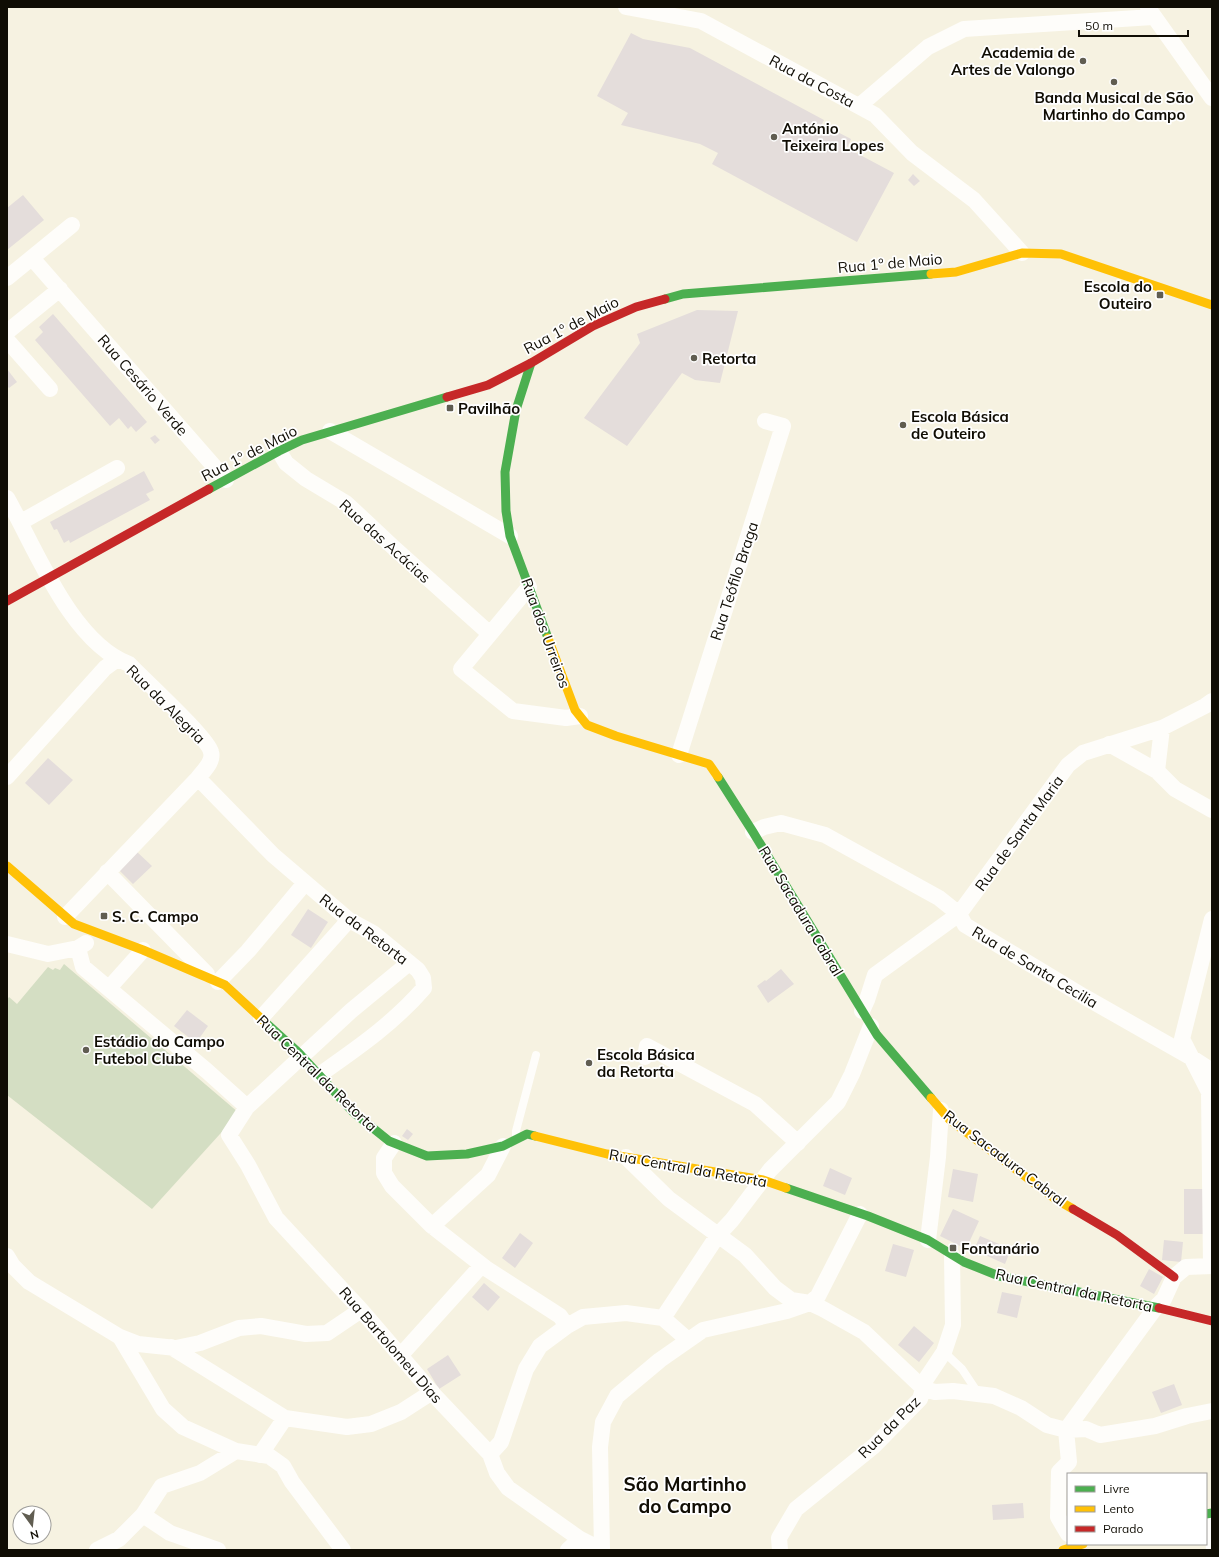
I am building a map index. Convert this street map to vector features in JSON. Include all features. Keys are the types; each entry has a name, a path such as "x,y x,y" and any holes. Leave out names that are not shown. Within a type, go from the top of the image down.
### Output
{"street":[{"name":"Rua da Costa","path":"626,7 701,21 875,114 912,153 974,200 1022,252"},
{"path":"859,106 928,47 964,29 1150,12 1212,98"},
{"path":"7,278 72,225"},
{"name":"Rua 1º de Maio","path":"48,577 279,451 302,440 488,385 531,363 593,326 636,307 682,294 956,272 1022,252 1061,254 1212,305"},
{"name":"Rua Cesário Verde","path":"32,258 226,480"},
{"path":"7,332 60,290"},
{"path":"7,340 50,389"},
{"name":"Rua dos Urreiros","path":"531,363 516,410 505,472 506,511 510,536 575,710 588,725 616,736 709,764 753,832"},
{"name":"Rua Teófilo Braga","path":"679,755 783,426 765,421"},
{"path":"330,431 510,536"},
{"name":"Rua das Acácias","path":"279,451 286,463 306,479 346,503 393,548 490,634"},
{"path":"21,522 117,468"},
{"name":"Rua da Alegria","path":"7,498 21,522 56,592 70,612 92,639 116,660 129,664 196,732 211,751 211,760 198,778 65,916"},
{"path":"7,601 48,577"},
{"path":"529,587 461,669 513,711 566,718 580,716"},
{"path":"7,777 105,668 116,660"},
{"name":"Rua de Santa Maria","path":"862,1011 875,975 959,914 1068,765 1083,753 1162,728 1212,701"},
{"path":"1157,771 1162,728"},
{"path":"1108,744 1157,771 1175,789 1212,810"},
{"name":"Rua da Retorta","path":"198,778 273,855 349,920 373,933 418,970 423,978 424,988 415,999 380,1030 319,1075"},
{"name":"Rua de Santa Cecilia","path":"753,832 764,827 781,823 825,836 939,898 959,914 965,924 1002,948 1212,1070"},
{"name":"Rua Sacadura Cabral","path":"753,832 877,1035 950,1120 1054,1198 1117,1235 1174,1277"},
{"name":"Rua Central da Retorta","path":"7,866 74,924 144,950 225,985 302,1057 353,1112 389,1141 427,1156 466,1154 509,1142 527,1134 607,1154 763,1180 928,1240 964,1262 999,1276 1156,1307 1212,1321"},
{"name":"Rua Central da Retorta","path":"108,872 215,981"},
{"path":"215,981 248,951 305,882"},
{"path":"1067,1532 1058,1517 1059,1472 1069,1462 1066,1430 1156,1307 1164,1299 1174,1277 1186,1267 1211,1265 1209,1092 1182,1039 1212,919"},
{"path":"261,1018 349,920"},
{"path":"7,944 48,954 78,948 91,941 98,934"},
{"path":"78,948 84,967 207,1071 247,1108 352,1010 409,963"},
{"path":"110,988 144,950"},
{"path":"663,1318 718,1235 732,1220 770,1170 838,1102 852,1074 871,1026"},
{"path":"645,1057 647,1046 755,1104 798,1143"},
{"name":"Rua Bartolomeu Dias","path":"247,1108 229,1135 248,1165 276,1218 361,1310 432,1392 490,1454 497,1473 508,1488 580,1539 602,1550"},
{"path":"928,1240 938,1158 941,1110"},
{"path":"432,1226 488,1175 509,1142"},
{"path":"394,1143 384,1158 384,1173 392,1186 432,1226 482,1265 560,1316 567,1326"},
{"path":"626,1157 669,1199 745,1255 775,1288 791,1300 810,1303 823,1308 864,1332 924,1389 935,1392 953,1391 994,1396 1021,1408 1047,1425 1066,1430 1086,1429 1100,1435 1156,1426 1187,1416 1212,1411"},
{"path":"602,1550 600,1447 603,1422 617,1396 660,1360 703,1330 810,1303 818,1296 860,1214"},
{"name":"Rua da Paz","path":"780,1550 779,1538 796,1509 874,1446 920,1399 926,1379 944,1352 953,1325 952,1255"},
{"path":"7,1256 13,1266 30,1282 120,1337 138,1344 171,1347 200,1343 239,1328 261,1326 306,1334 327,1333 361,1310"},
{"path":"400,1356 482,1265"},
{"path":"490,1454 501,1442 526,1369 540,1346 567,1326 583,1317 626,1313 663,1318 688,1340"},
{"path":"120,1337 163,1409 183,1427 236,1451 269,1456 283,1466 292,1482 343,1550"},
{"path":"171,1347 285,1418 347,1427 371,1424 401,1412 432,1392"},
{"path":"260,1454 285,1418"},
{"path":"97,1550 119,1539 143,1515 162,1486 200,1473 236,1451"},
{"path":"143,1515 170,1533 218,1550"},
{"path":"568,1550 580,1539"}],"lane":[{"path":"509,1142 516,1131 536,1056"},
{"path":"944,1352 962,1369 978,1393"},
{"path":"1209,1513 1210,1550"}],"green space":[{"name":"Estádio do Campo Futebol Clube","path":"64,964 239,1113 152,1209 7,1095 7,1000 9,997 17,1004 48,967 53,970 55,968 60,970"}],"building":[{"path":"631,33 643,39 690,48 824,120 822,124 851,139 847,148 894,173 857,242 712,164 718,153 700,144 621,125 628,113 597,96"},
{"path":"913,174 920,181 914,186 908,180"},
{"path":"23,195 44,220 7,250 7,208"},
{"path":"697,310 738,311 720,383 695,380 682,373 627,446 584,418 640,343 637,334"},
{"path":"53,314 147,422 136,432 131,426 128,429 119,418 110,426 35,340 43,332 39,327"},
{"path":"7,369 17,382 9,388 7,386"},
{"path":"155,435 160,440 155,444 150,438"},
{"path":"144,471 154,490 146,494 150,500 70,543 69,540 64,543 57,529 54,530 50,522"},
{"path":"48,758 73,780 49,805 25,783"},
{"path":"136,851 152,866 133,884 118,869"},
{"path":"308,909 328,922 311,948 291,935"},
{"path":"781,969 794,984 768,1003 757,986"},
{"path":"187,1010 208,1026 196,1043 174,1026"},
{"path":"407,1129 413,1134 408,1140 402,1136"},
{"path":"830,1168 852,1178 845,1195 823,1186"},
{"path":"953,1169 978,1174 973,1202 948,1197"},
{"path":"1184,1189 1203,1189 1203,1234 1184,1234"},
{"path":"953,1209 979,1221 966,1249 940,1236"},
{"path":"520,1233 533,1243 515,1268 502,1258"},
{"path":"980,1236 1011,1249 1005,1264 974,1250"},
{"path":"1164,1240 1183,1242 1181,1262 1162,1260"},
{"path":"893,1244 914,1250 906,1277 885,1271"},
{"path":"1149,1269 1163,1277 1154,1294 1140,1286"},
{"path":"484,1283 500,1297 488,1311 472,1297"},
{"path":"1002,1292 1022,1296 1017,1318 997,1313"},
{"path":"914,1326 934,1343 919,1362 898,1345"},
{"path":"448,1355 461,1375 439,1389 427,1369"},
{"path":"1174,1384 1182,1405 1161,1413 1152,1392"},
{"path":"1023,1503 1024,1518 993,1520 992,1505"}],"traffic: fast":[{"path":"665,299 683,294 931,274"},
{"path":"531,363 516,410 505,472 506,511 510,536 548,638"},
{"path":"209,489 302,440 447,397"},
{"path":"718,777 877,1035 931,1098"},
{"path":"265,1022 298,1052 353,1112 389,1141 427,1156 467,1154 503,1146 527,1134 535,1136"},
{"path":"786,1188 868,1216 928,1240 964,1262 999,1276 1159,1308"},
{"path":"1207,1514 1212,1513"}],"traffic: slow":[{"path":"931,274 956,272 1022,253 1061,254 1212,305"},
{"path":"548,638 575,710 587,725 616,736 709,764 718,777"},
{"path":"7,866 74,924 143,950 225,985 265,1022"},
{"path":"931,1098 950,1120 1054,1198 1073,1209"},
{"path":"535,1136 607,1154 763,1180 786,1188"},
{"path":"1063,1550 1080,1545"}],"traffic: jam":[{"path":"447,397 488,385 531,363 593,326 636,307 665,299"},
{"path":"7,601 209,489"},
{"path":"1073,1209 1117,1235 1174,1277"},
{"path":"1159,1308 1212,1321"}],"place":[{"name":"Academia de Artes de Valongo","path":"1083,61"},
{"name":"Banda Musical de São Martinho do Campo","path":"1114,82"},
{"name":"António Teixeira Lopes","path":"774,137"},
{"name":"Escola do Outeiro","path":"1160,295"},
{"name":"Retorta","path":"694,358"},
{"name":"Pavilhão","path":"450,408"},
{"name":"Escola Básica de Outeiro","path":"903,425"},
{"name":"S. C. Campo","path":"104,916"},
{"name":"Estádio do Campo Futebol Clube","path":"86,1050"},
{"name":"Escola Básica da Retorta","path":"589,1063"},
{"name":"Fontanário","path":"953,1248"}],"district":[{"name":"São Martinho do Campo","path":"685,1495"}]}
